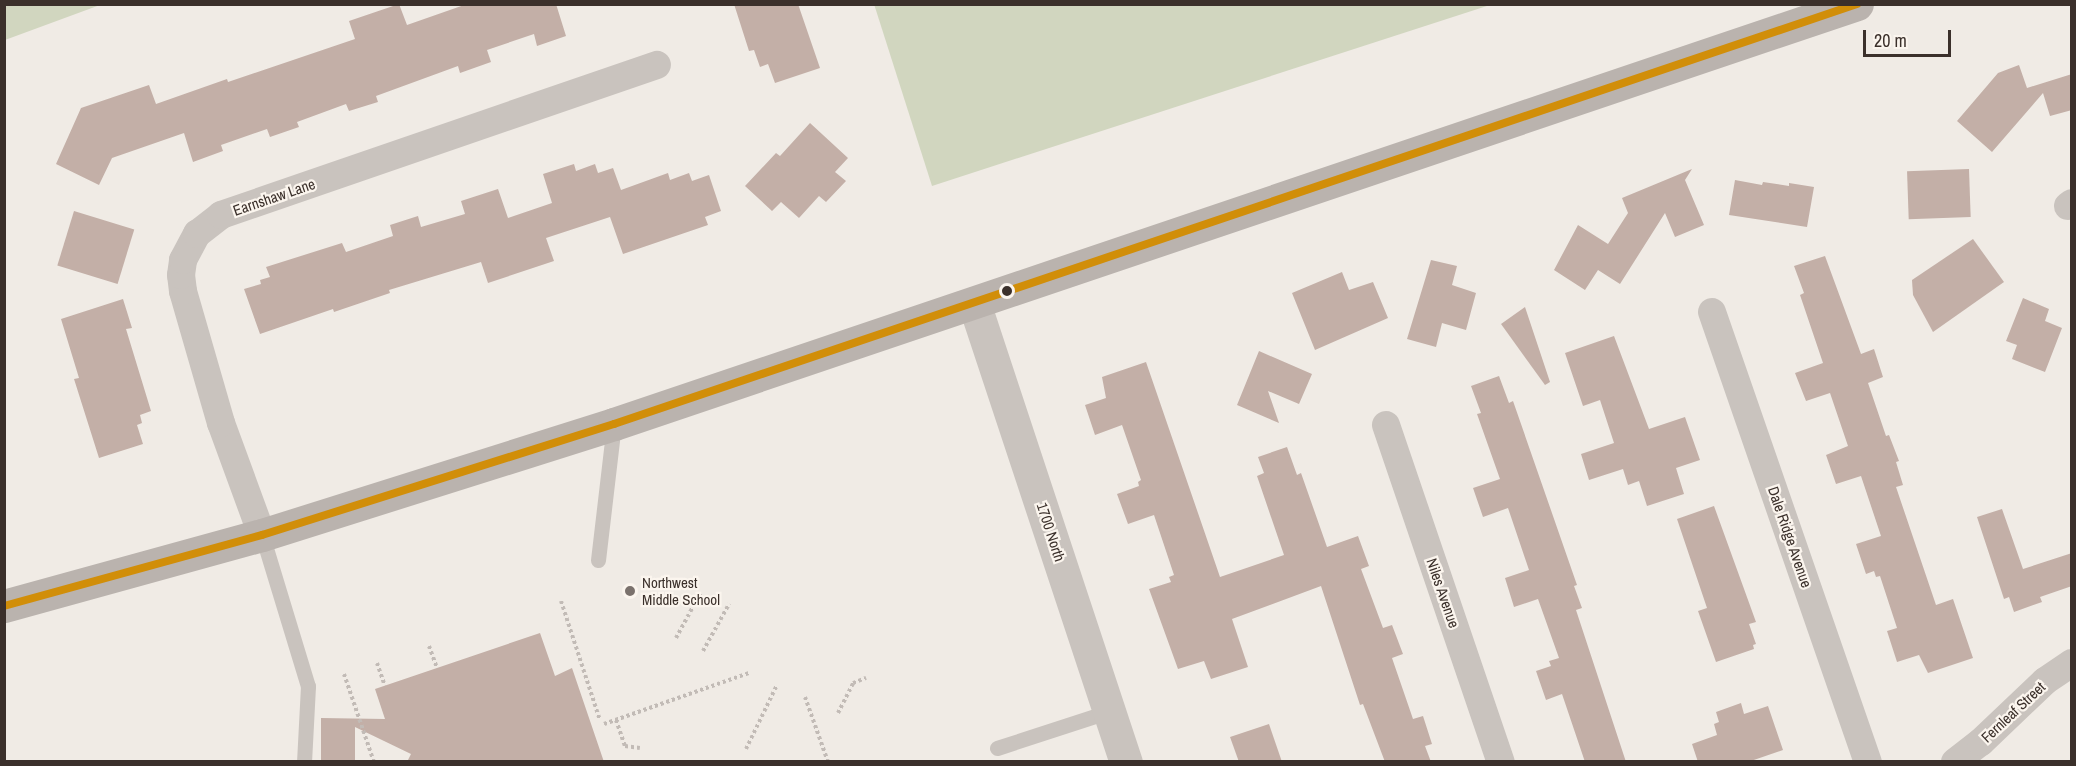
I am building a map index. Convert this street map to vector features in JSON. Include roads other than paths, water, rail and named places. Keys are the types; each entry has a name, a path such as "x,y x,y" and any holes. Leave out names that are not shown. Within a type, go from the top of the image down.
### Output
{"main road":[{"path":"4,606 262,535 614,424 1857,4"}],"street":[{"name":"Earnshaw Lane","path":"262,535 221,423 183,291 181,275 183,260 197,234 220,216 657,64"},
{"name":"1700 North","path":"974,303 1126,762"},
{"name":"Dale Ridge Avenue","path":"1712,312 1868,762"},
{"name":"Niles Avenue","path":"1386,424 1501,762"},
{"name":"Fernleaf Street","path":"1955,762 1981,742 2045,681 2072,663"}],"lane":[{"path":"598,560 614,424"},
{"path":"262,535 308,686 304,762"},
{"path":"997,748 1110,711"}],"place":[{"name":"Northwest Middle School","path":"630,591"}]}
